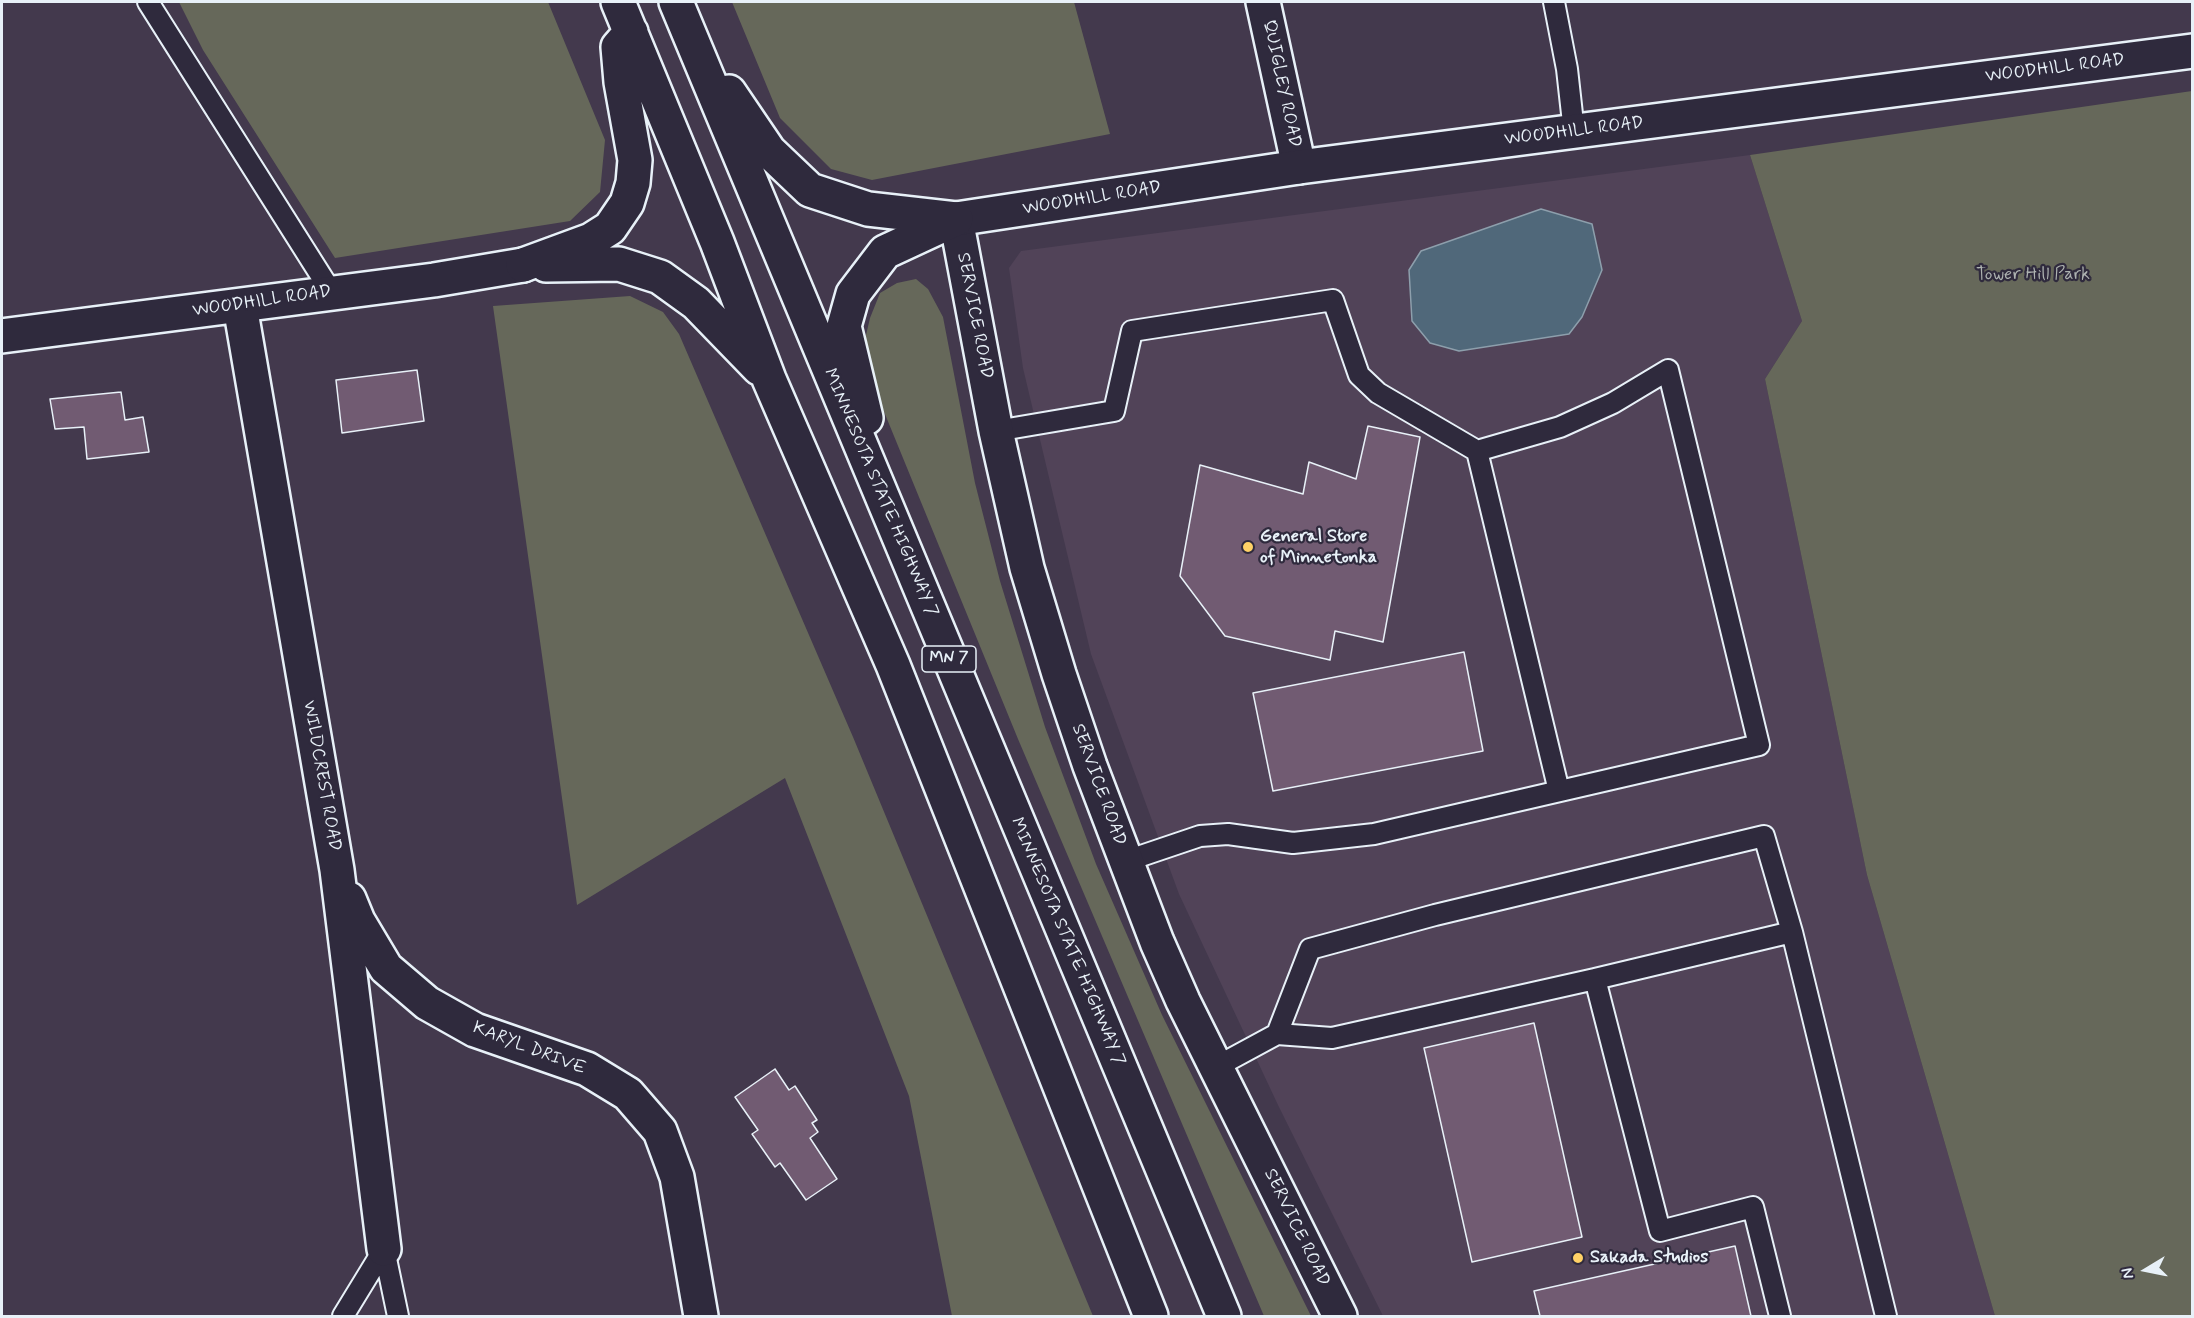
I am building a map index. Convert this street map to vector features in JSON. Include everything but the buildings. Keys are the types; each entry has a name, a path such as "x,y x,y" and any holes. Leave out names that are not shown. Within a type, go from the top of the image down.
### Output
{"street":[{"name":"MN 7","path":"618,2 717,242 769,379 897,676 1151,1317"},
{"name":"MINNESOTA STATE HIGHWAY 7","path":"676,2 1224,1317"},
{"name":"QUIGLEY ROAD","path":"1263,2 1299,167"},
{"path":"523,265 591,240 610,228 627,203 633,183 635,160 621,82 618,47 631,32"},
{"path":"689,33 769,151 810,190 868,209 956,219"},
{"name":"WOODHILL ROAD","path":"956,219 1299,167 2193,51"},
{"path":"890,519 844,326 853,294 885,252 956,219"},
{"name":"SERVICE ROAD","path":"956,219 996,431 1027,568 1090,766 1179,991 1340,1317"},
{"path":"523,265 619,264 660,278 696,303 769,379"},
{"name":"WOODHILL ROAD","path":"2,336 435,280 523,265"},
{"name":"WILDCREST ROAD","path":"240,306 337,870 384,1249"},
{"name":"KARYL DRIVE","path":"337,870 358,921 386,968 427,1003 475,1030 587,1069 628,1094 660,1131 677,1177 701,1317"}],"lane":[{"path":"148,2 332,293"},
{"path":"1554,2 1568,69 1574,132"},
{"path":"996,431 1114,411 1132,331 1333,300 1359,375 1378,393 1477,451 1559,791"},
{"path":"1126,861 1200,836 1227,834 1293,843 1374,834 1759,745 1668,370 1613,404 1560,427 1477,451"},
{"path":"1277,1034 1310,949 1435,915 1764,836 1792,932 1886,1317"},
{"path":"1216,1067 1277,1034 1332,1038 1792,932"},
{"path":"1595,979 1660,1231 1753,1207 1780,1317"},
{"path":"343,1317 384,1249"},
{"path":"384,1249 398,1317"}],"shaded area":[{"path":"1750,155 1802,321 1765,379 1867,875 1995,1316 1383,1316 1278,1105 1179,894 1091,654 1023,368 1009,268 1021,251"}],"green space":[{"path":"179,2 548,2 605,140 600,192 570,221 335,258 203,50"},
{"path":"732,2 1074,2 1110,134 872,180 831,169 780,118"},
{"name":"Tower Hill Park","path":"2192,91 2192,1316 1995,1316 1867,875 1765,379 1802,321 1750,155"},
{"path":"916,279 928,289 943,317 975,483 1000,581 1045,727 1096,864 1162,1015 1311,1316 1264,1316 1018,739 869,375 863,348 870,318 880,293 897,283"},
{"path":"630,296 663,312 679,334 853,737 1093,1316 952,1316 909,1096 785,778 577,905 493,306"}],"water":[{"path":"1541,209 1592,224 1602,270 1582,317 1569,334 1459,351 1430,343 1412,321 1409,270 1421,251"}],"place":[{"name":"General Store of Minnetonka","path":"1248,547"},
{"name":"Sakada Studios","path":"1578,1258"}]}
